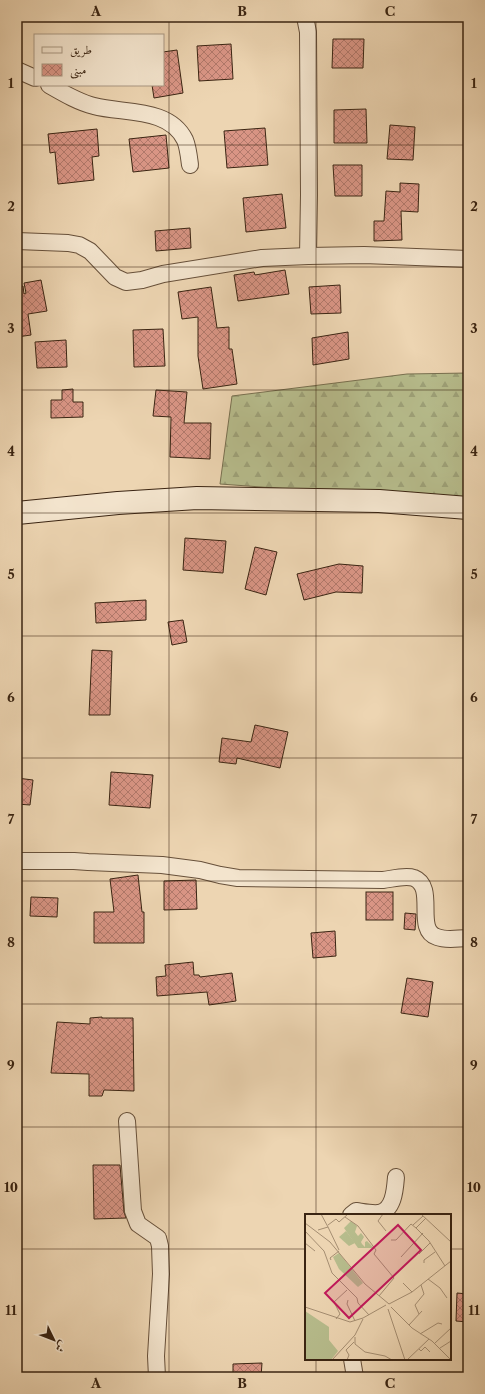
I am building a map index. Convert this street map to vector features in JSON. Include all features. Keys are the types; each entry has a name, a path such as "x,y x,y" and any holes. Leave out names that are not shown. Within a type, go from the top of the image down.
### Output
{"street":[{"path":"305,17 308,39 308,256"},
{"path":"17,70 34,78"},
{"path":"51,86 71,97 93,106 142,113 158,117 177,129 186,141 190,165"},
{"path":"17,241 68,243 79,245 90,251 115,277 126,282 142,280 163,274 262,258 364,255 468,259"},
{"path":"17,513 118,503 197,498 379,501 468,508"},
{"path":"17,861 74,860 88,862 162,864 238,878 383,880 405,877 414,878 420,882 424,889 426,926 430,934 437,938 468,938"},
{"path":"127,1121 133,1211 138,1224 158,1238 160,1246 161,1274 156,1356 157,1377"},
{"path":"352,1214 356,1211 380,1213 389,1206 394,1194 396,1177"},
{"path":"352,1360 355,1377"}],"green space":[{"path":"468,373 468,502 220,484 232,396 407,374"}],"building":[{"path":"333,39 364,39 363,68 332,68"},
{"path":"231,44 233,79 199,81 197,46"},
{"path":"177,50 183,93 154,98 152,86 164,86 164,52"},
{"path":"366,109 367,143 334,143 334,110"},
{"path":"390,125 415,127 413,160 387,159"},
{"path":"265,128 268,165 227,168 224,131"},
{"path":"97,129 99,156 92,157 94,180 58,184 55,152 50,153 48,134"},
{"path":"166,135 169,168 133,172 129,139"},
{"path":"333,165 362,165 362,196 335,196"},
{"path":"400,183 419,184 418,212 401,211 402,240 374,241 374,221 384,221 386,191 400,192"},
{"path":"282,194 286,228 246,232 243,198"},
{"path":"190,228 191,248 156,251 155,231"},
{"path":"285,270 289,294 238,301 234,275 254,272 255,275"},
{"path":"41,280 47,311 28,314 31,335 17,337 17,287 23,286 24,294 26,293 24,283"},
{"path":"340,285 341,313 311,314 309,287"},
{"path":"211,287 217,328 229,327 229,349 232,349 237,384 203,389 198,356 198,317 182,319 178,292"},
{"path":"163,329 165,366 134,367 133,330"},
{"path":"348,332 349,359 313,365 312,338"},
{"path":"66,340 67,367 37,368 35,342"},
{"path":"73,389 73,402 83,402 83,417 51,418 51,400 62,400 62,390"},
{"path":"156,390 187,392 184,423 211,423 210,459 170,457 171,417 153,416"},
{"path":"185,538 226,541 223,573 183,570"},
{"path":"255,547 277,552 266,595 245,589"},
{"path":"339,564 363,566 362,593 336,592 304,600 297,574"},
{"path":"146,600 146,620 96,623 95,603"},
{"path":"183,620 187,642 172,645 168,622"},
{"path":"92,650 112,651 110,715 89,715"},
{"path":"255,725 288,732 280,768 237,758 236,764 219,762 222,738 251,742"},
{"path":"111,772 153,775 150,808 109,805"},
{"path":"17,778 33,780 30,805 17,804"},
{"path":"138,875 142,912 144,912 144,943 94,943 94,912 114,912 110,879"},
{"path":"196,880 197,909 164,910 164,881"},
{"path":"366,892 393,892 393,920 366,920"},
{"path":"31,897 58,898 57,917 30,916"},
{"path":"405,913 416,914 415,930 404,929"},
{"path":"335,931 336,956 313,958 311,933"},
{"path":"193,962 194,975 199,975 200,977 232,973 236,1001 209,1005 207,992 157,996 156,977 166,976 165,965"},
{"path":"407,978 433,982 428,1017 401,1013"},
{"path":"90,1018 133,1018 134,1091 104,1090 102,1096 89,1096 89,1074 51,1073 57,1022 90,1024"},
{"path":"93,1165 120,1165 124,1212 126,1218 94,1219"},
{"path":"457,1293 468,1294 468,1322 456,1321"},
{"path":"262,1363 261,1377 233,1377 233,1364"}]}
